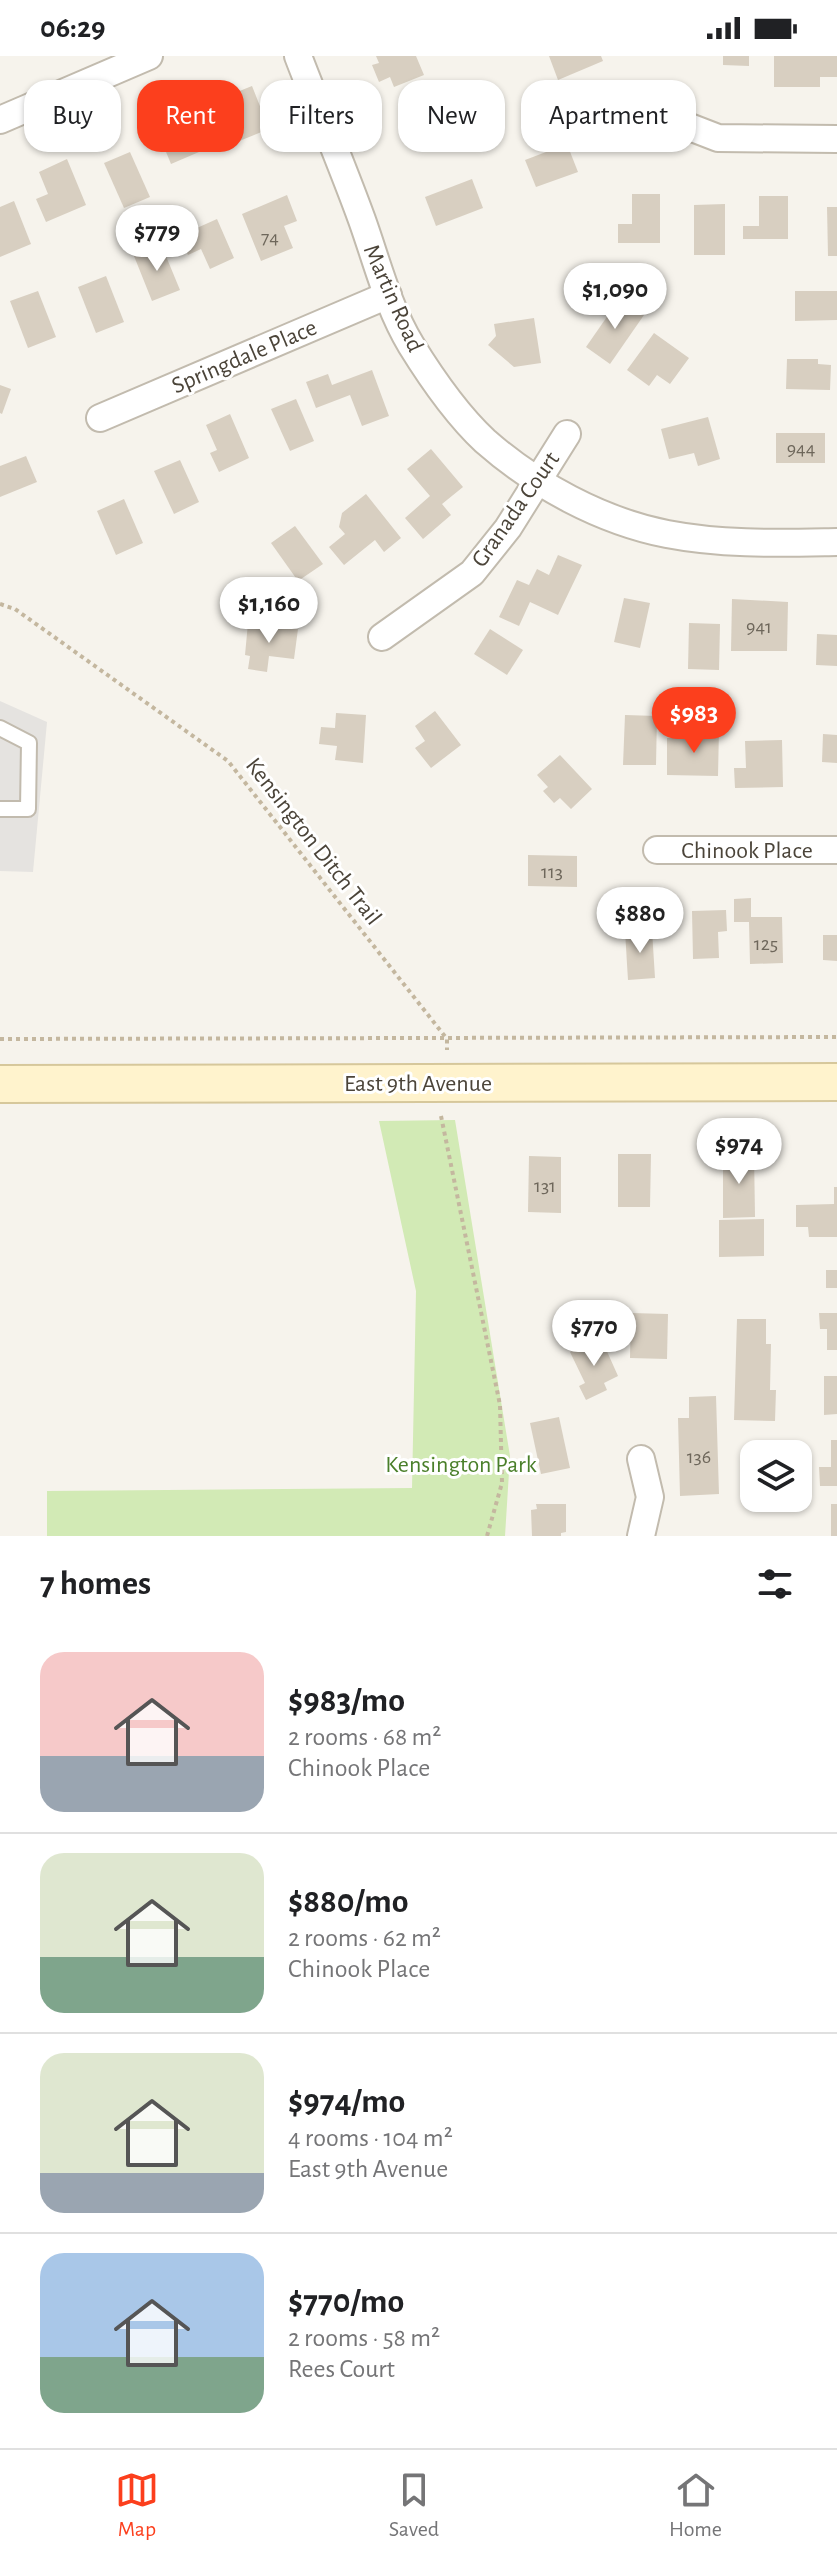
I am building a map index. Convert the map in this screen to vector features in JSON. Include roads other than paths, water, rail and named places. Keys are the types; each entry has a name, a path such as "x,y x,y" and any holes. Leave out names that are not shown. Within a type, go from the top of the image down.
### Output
{"main road":[{"name":"East 9th Avenue","path":"0,1084 837,1082"}],"street":[{"path":"0,120 149,56"},
{"name":"Martin Road","path":"298,56 388,295 410,343 449,401 485,440 536,480 600,514 665,534 732,543 837,542"},
{"path":"696,129 718,138 837,139"},
{"name":"Springdale Place","path":"100,418 388,295"},
{"name":"Granada Court","path":"382,637 472,573 508,528 567,434"},
{"name":"Chinook Place","path":"657,850 837,850"},
{"path":"641,1459 650,1497 641,1536"}],"lane":[{"path":"0,728 29,743 28,809 0,809"}],"park label":[{"name":"Kensington Park","path":"461,1464"}]}
